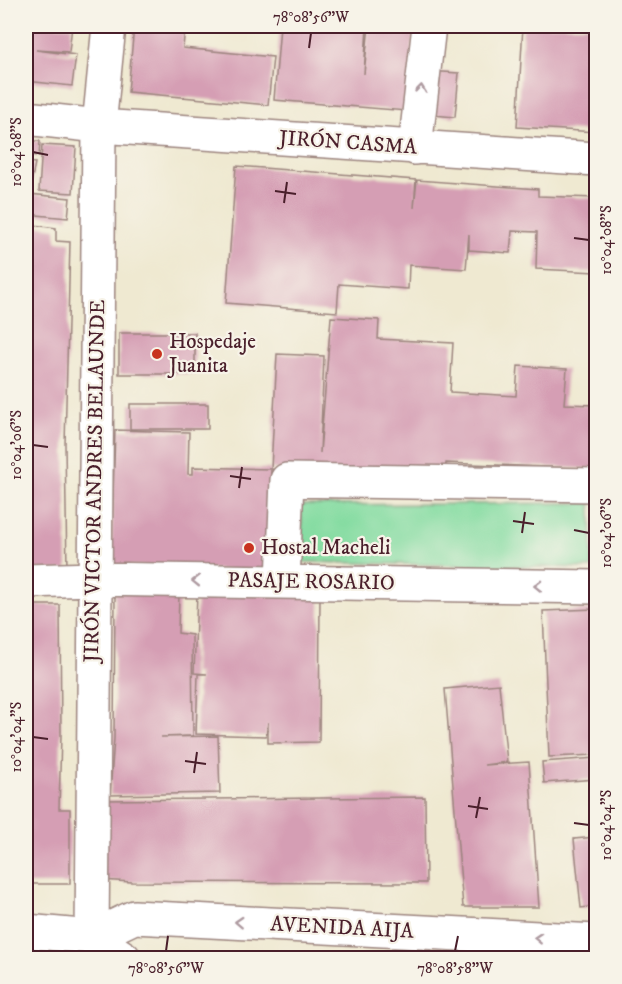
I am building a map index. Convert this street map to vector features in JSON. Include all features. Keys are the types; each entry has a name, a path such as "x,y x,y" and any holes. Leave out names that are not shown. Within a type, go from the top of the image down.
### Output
{"street":[{"name":"JIRÓN VICTOR ANDRES BELAUNDE","path":"92,937 99,126 109,26"},
{"path":"415,148 429,26"},
{"name":"JIRÓN CASMA","path":"26,118 99,126 597,159"},
{"path":"283,582 287,480 597,484"},
{"name":"PASAJE ROSARIO","path":"26,581 94,579 597,587"},
{"name":"AVENIDA AIJA","path":"92,937 134,917 597,942"},
{"path":"26,931 92,937 124,958"}],"green space":[{"path":"591,503 592,568 303,562 301,505"}],"building":[{"path":"26,26 72,26 69,52 36,50 76,55 72,86 26,81"},
{"path":"134,26 185,26 183,48 273,57 268,105 128,92"},
{"path":"280,26 367,26 364,74 369,26 414,26 407,111 274,100"},
{"path":"523,26 596,26 596,132 517,127"},
{"path":"426,71 459,73 455,117 422,114"},
{"path":"29,141 40,141 39,156 28,155"},
{"path":"42,145 76,147 73,193 39,191"},
{"path":"26,162 35,163 29,194 70,198 68,218 26,214"},
{"path":"236,166 416,180 414,208 417,180 538,189 538,196 596,198 596,272 536,269 537,232 512,231 510,253 469,250 469,234 466,269 409,265 408,289 339,284 337,312 226,303"},
{"path":"26,224 56,228 56,241 70,242 65,445 67,570 26,570"},
{"path":"331,317 379,320 378,339 453,343 450,392 516,396 518,366 567,369 564,404 596,405 596,469 446,463 445,474 271,469 277,354 324,356 320,453"},
{"name":"Hospedaje Juanita","path":"119,333 195,333 195,374 119,374"},
{"path":"130,404 208,404 208,429 130,429"},
{"path":"115,430 189,432 188,474 193,474 193,467 271,469 268,572 111,565"},
{"path":"115,592 179,593 178,633 192,635 193,736 161,737 218,736 220,793 110,795 114,738"},
{"path":"197,593 320,596 319,742 268,743 268,722 266,736 196,734 198,674 207,674 194,673"},
{"path":"26,605 60,605 59,809 70,809 70,884 26,884"},
{"path":"596,609 596,755 549,757 543,611"},
{"path":"499,684 507,762 484,765 529,762 539,907 463,907 445,689"},
{"path":"596,758 596,779 544,783 542,762"},
{"path":"425,797 426,883 101,880 104,800"},
{"path":"596,837 596,906 581,908 574,839"}],"place":[{"name":"Hospedaje Juanita","path":"157,354"},
{"name":"Hostal Macheli","path":"249,548"}]}
